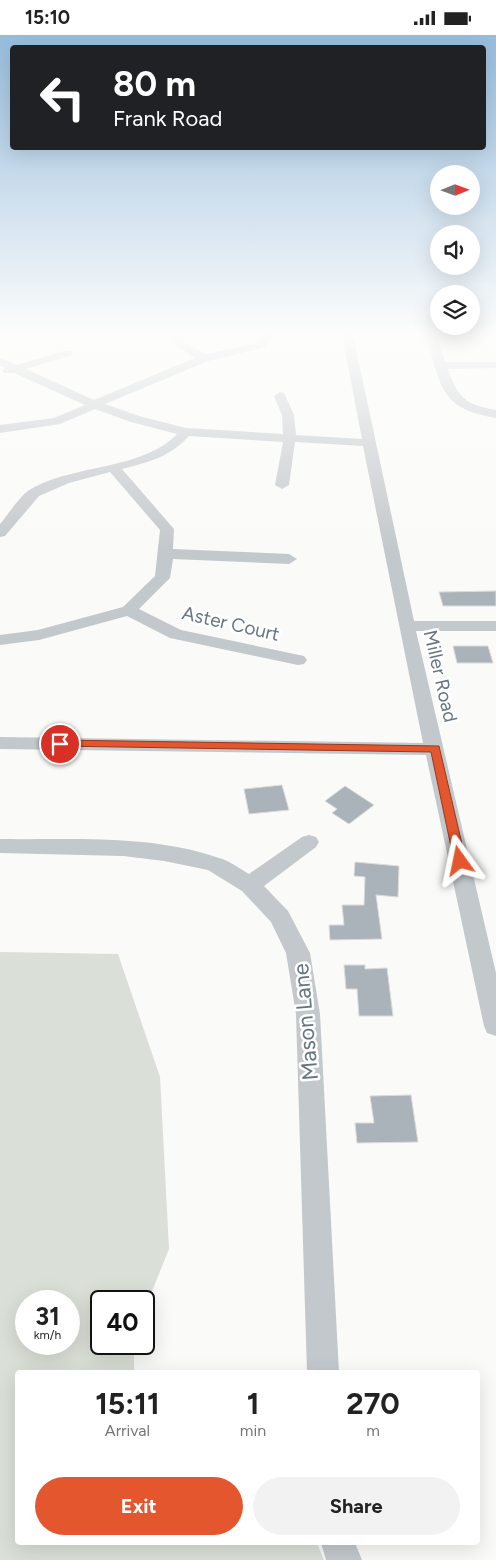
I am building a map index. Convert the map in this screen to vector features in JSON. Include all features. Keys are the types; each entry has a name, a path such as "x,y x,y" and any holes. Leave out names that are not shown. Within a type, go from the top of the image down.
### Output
{"street":[{"path":"0,429 56,421 89,406"},
{"path":"100,406 135,419 186,432 370,443"},
{"path":"282,485 288,460 289,439 286,406"},
{"name":"Miller Road","path":"362,406 407,626 496,1025"},
{"path":"464,406 460,409 461,414 470,418 482,420 496,415"},
{"path":"0,533 34,493 64,480 114,468 172,447 186,432"},
{"path":"0,640 39,635 129,610 162,577 166,554 167,529 114,468"},
{"path":"166,554 214,554 289,559"},
{"name":"Aster Court","path":"129,610 176,634 298,660"},
{"path":"407,626 496,626"},
{"path":"0,743 435,749"},
{"path":"250,885 309,842"},
{"name":"Mason Lane","path":"0,846 123,848 164,853 214,864 250,885 280,917 298,953 308,1014 323,1370"},
{"path":"339,1545 344,1560"}],"shaded area":[{"path":"0,952 118,954 160,1077 169,1249 152,1290 90,1290 90,1355 134,1355 134,1370 15,1370 15,1545 318,1545 324,1560 0,1560"}],"building":[{"path":"496,591 496,606 443,606 439,592"},
{"path":"453,646 488,646 493,663 457,663"},
{"path":"282,785 289,810 249,814 244,789"},
{"path":"345,786 374,805 349,824 332,813 337,809 325,801"},
{"path":"355,862 399,866 398,897 376,895 382,939 330,940 329,925 344,925 342,905 364,905 365,877 354,876"},
{"path":"344,965 365,965 365,969 387,968 393,1016 359,1016 357,989 346,989"},
{"path":"411,1095 418,1142 357,1143 355,1123 374,1123 370,1096"}],"route":[{"path":"60,744 435,749 460,861"}]}
